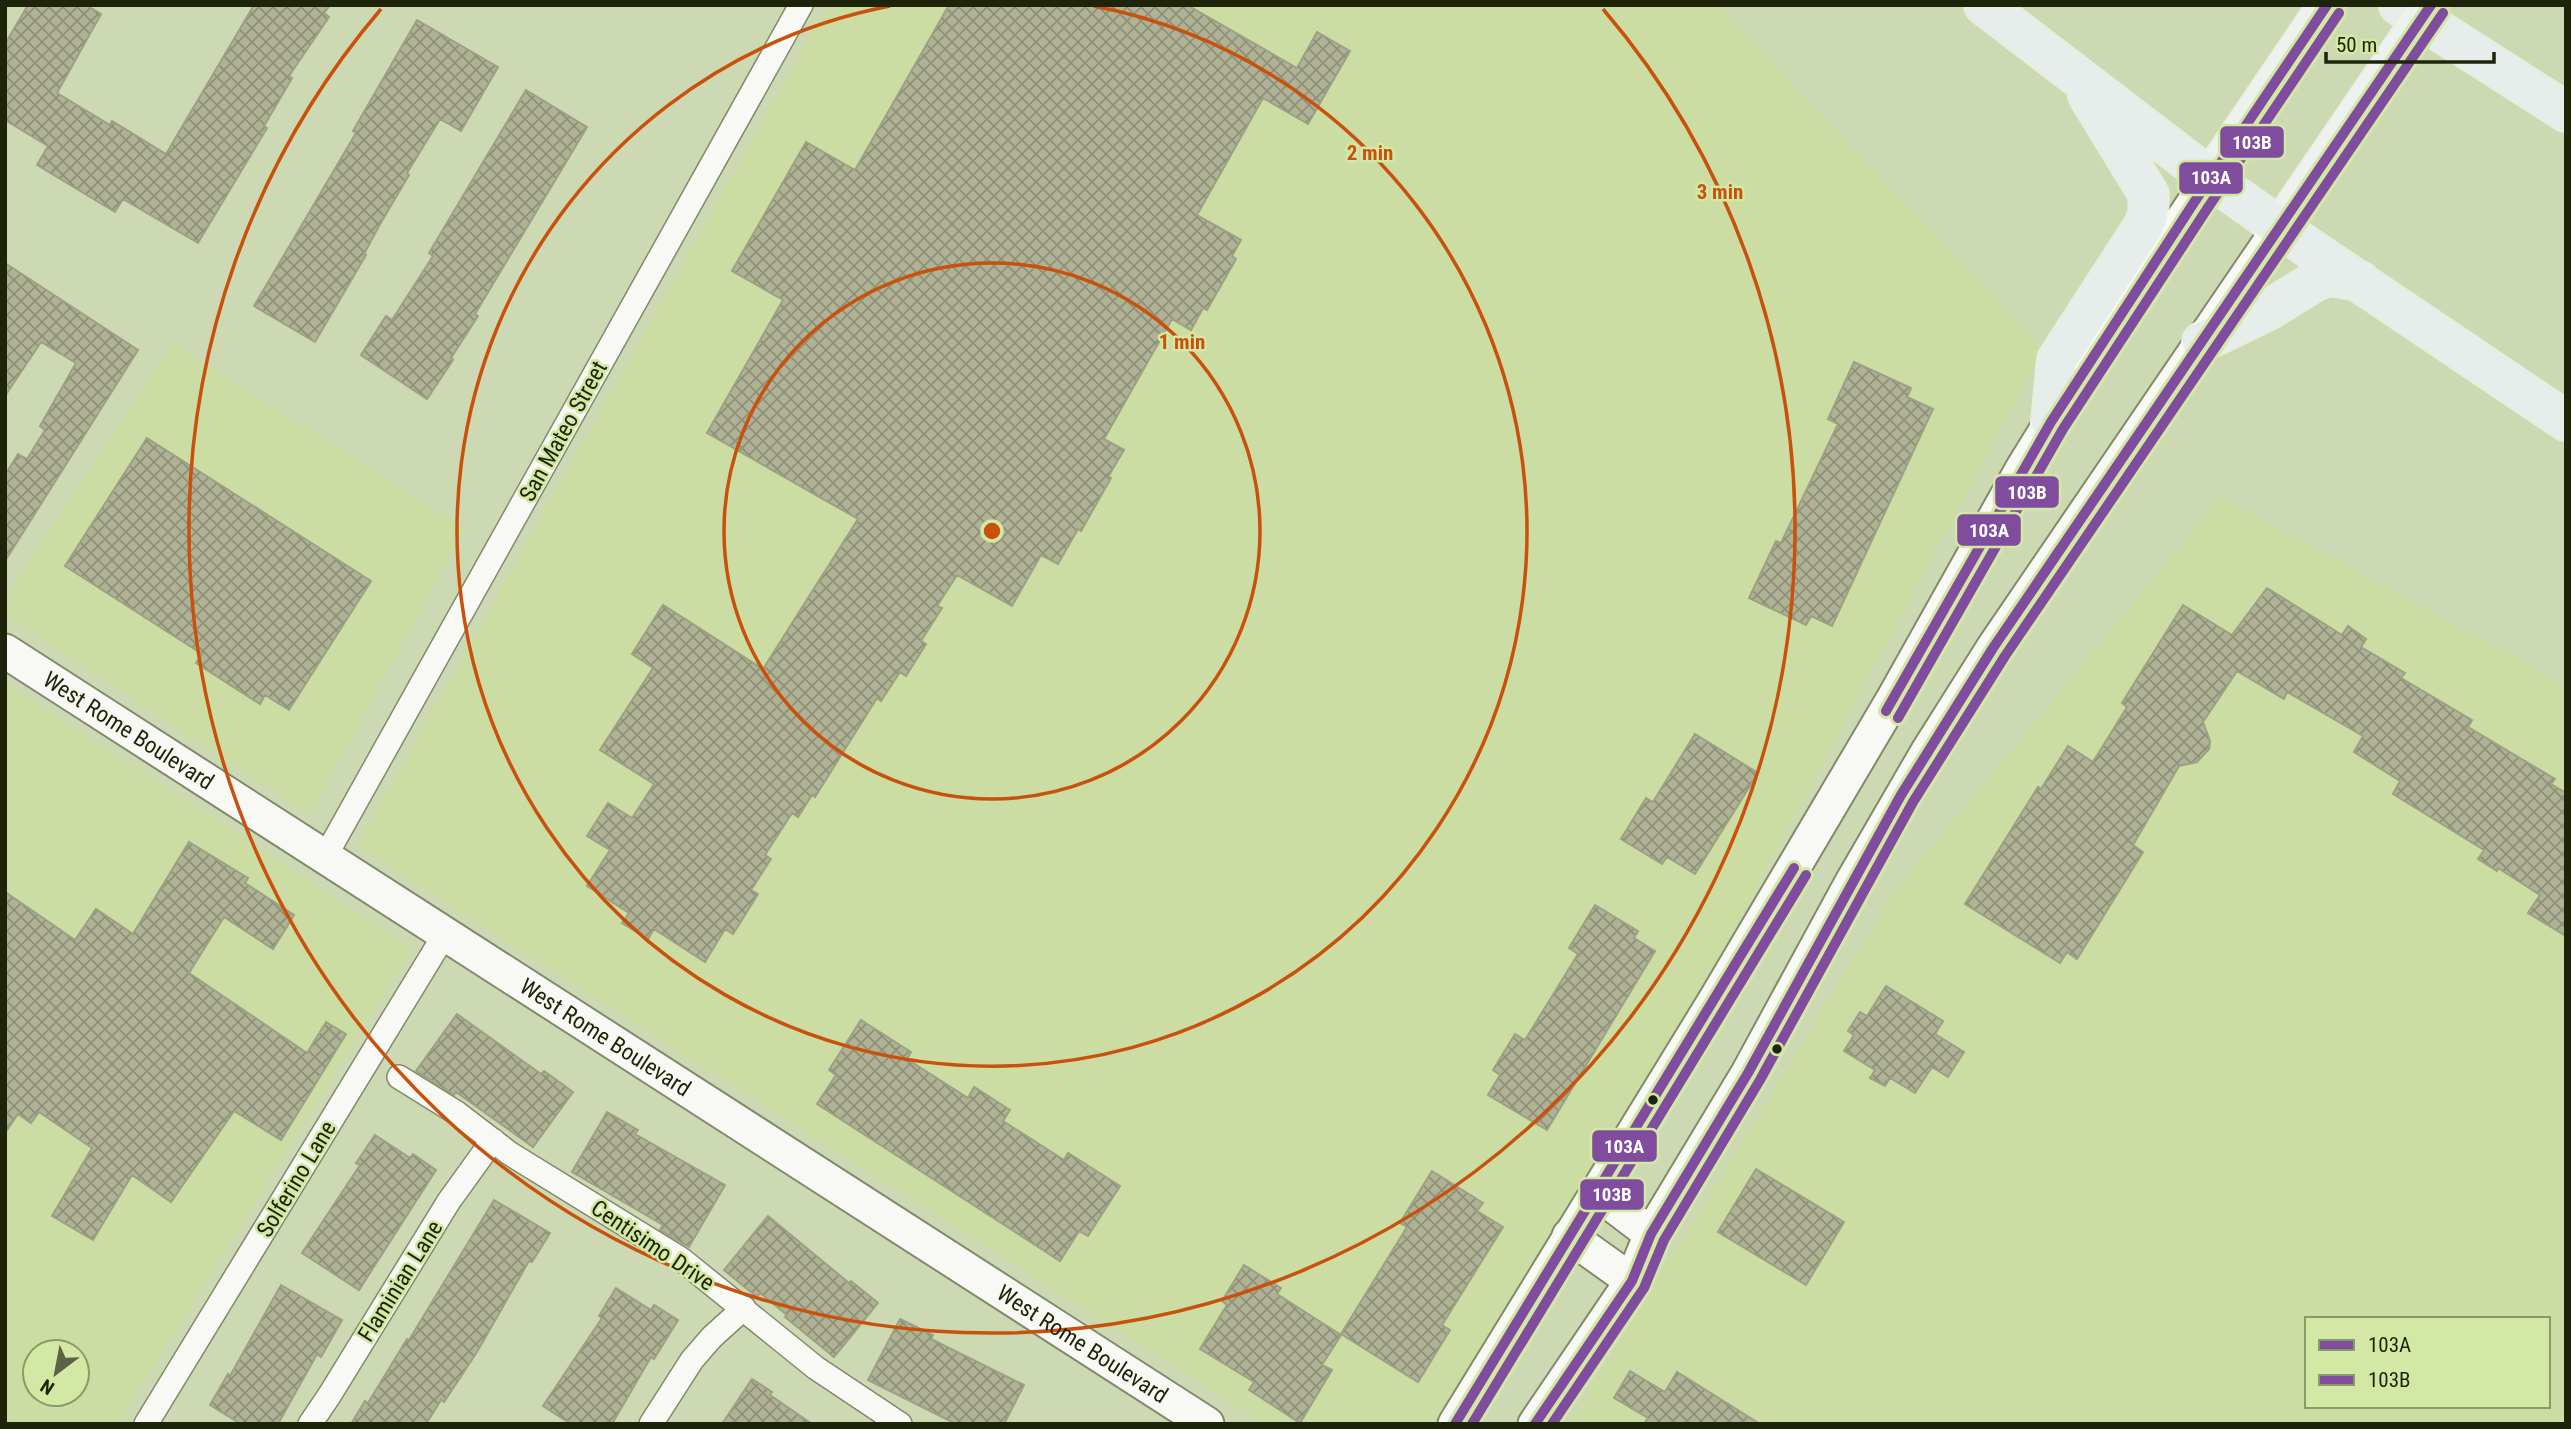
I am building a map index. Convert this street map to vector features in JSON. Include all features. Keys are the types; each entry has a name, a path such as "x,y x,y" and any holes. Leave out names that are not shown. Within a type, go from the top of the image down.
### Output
{"highway":[{"path":"1983,5 2210,178 2566,421"},
{"path":"2399,5 2566,112"},
{"path":"2050,422 2057,360 2144,227 2150,205 2141,179 2076,75"},
{"path":"2202,342 2270,309 2317,280 2331,276 2360,281"}],"main road":[{"path":"1455,1424 1724,986 1868,743 2050,422 2327,5"},
{"path":"1535,1424 1632,1281 1651,1234 1748,1073 1928,751 1993,648 2431,5"},
{"name":"West Rome Boulevard","path":"5,651 1207,1424"},
{"path":"1597,1193 1651,1234"},
{"path":"1569,1236 1632,1281"},
{"path":"1470,1424 1490,1367"}],"street":[{"name":"San Mateo Street","path":"325,857 801,5"},
{"name":"Solferino Lane","path":"146,1424 445,934"},
{"name":"Centisimo Drive","path":"399,1077 457,1112 509,1153 681,1259 816,1368 900,1424"},
{"name":"Flaminian Lane","path":"310,1424 449,1201 493,1140"},
{"path":"651,1424 692,1360 712,1336 744,1308"}],"shaded area":[{"path":"828,5 1718,5 2043,350 1691,1011 1437,1424 1265,1424 357,846"},
{"path":"172,343 465,528 310,815 5,615 5,600"},
{"path":"2221,497 2566,685 2566,1424 1570,1424 1893,894"},
{"path":"5,682 412,949 118,1424 5,1424"}],"building":[{"path":"28,5 86,5 101,14 57,93 110,125 112,121 166,154 254,5 330,5 324,13 329,17 289,76 292,78 264,126 267,128 198,243 123,199 115,212 37,165 48,146 5,120 5,44"},
{"path":"949,5 1187,5 1297,68 1317,32 1350,51 1308,124 1263,98 1197,215 1241,240 1232,256 1236,259 1207,310 1203,308 1191,330 1172,319 1104,439 1124,450 1108,477 1111,478 1081,531 1078,529 1058,564 1041,555 1012,606 957,575 937,606 942,608 921,641 926,644 906,676 900,672 881,701 877,698 815,797 812,795 798,817 792,813 765,855 771,859 751,890 758,894 733,934 725,929 705,962 654,929 648,939 622,923 629,913 587,886 610,850 587,836 608,803 632,818 654,784 600,750 653,668 632,654 663,605 763,669 858,519 707,433 783,300 732,271 806,142 855,170"},
{"path":"417,20 498,67 461,131 440,119 407,173 409,175 379,226 364,254 366,255 315,342 254,306 356,133 353,131"},
{"path":"526,90 587,127 475,314 478,316 451,358 453,360 427,399 361,355 386,316 392,320 433,256 429,253"},
{"path":"5,263 138,350 5,561 5,475 18,454 27,459 45,430 40,426 76,363 41,342 5,396"},
{"path":"1854,362 1911,388 1907,397 1933,409 1832,626 1811,616 1806,625 1749,598 1776,541 1781,543 1838,424 1828,419"},
{"path":"147,438 371,581 289,710 265,695 260,704 196,663 202,654 65,566"},
{"path":"2267,588 2342,635 2348,626 2366,639 2361,647 2405,673 2401,678 2472,720 2468,727 2555,779 2551,784 2566,793 2566,936 2528,913 2540,895 2498,868 2497,871 2478,859 2484,850 2393,794 2400,781 2354,752 2363,736 2287,692 2284,699 2237,671 2203,722 2210,741 2209,749 2197,762 2179,766 2133,845 2143,852 2077,959 2067,952 2060,963 1965,904 2038,787 2041,789 2068,746 2093,762 2127,707 2122,703 2183,605 2232,635"},
{"path":"1695,734 1758,773 1695,874 1667,857 1662,864 1621,839 1646,798 1653,802"},
{"path":"189,842 248,878 245,883 294,915 273,949 224,917 189,973 307,1053 326,1022 346,1034 281,1140 234,1111 171,1202 132,1175 93,1240 52,1216 92,1148 39,1112 31,1123 18,1114 5,1133 5,892 75,940 96,909 133,934"},
{"path":"1595,905 1638,931 1634,938 1655,951 1547,1130 1488,1095 1500,1075 1493,1070 1515,1034 1525,1040 1578,954 1569,948"},
{"path":"1886,986 1943,1021 1935,1034 1964,1052 1948,1077 1932,1067 1915,1093 1890,1078 1885,1086 1870,1078 1875,1070 1844,1051 1854,1035 1848,1031 1860,1012 1867,1016"},
{"path":"457,1014 541,1074 544,1071 573,1092 533,1147 456,1092 454,1095 416,1071"},
{"path":"861,1020 911,1052 907,1059 968,1098 974,1087 1010,1110 1003,1121 1064,1160 1068,1153 1120,1186 1088,1236 1079,1231 1060,1261 817,1104 836,1075 829,1070"},
{"path":"607,1112 638,1130 635,1134 725,1185 689,1247 660,1230 663,1225 572,1172"},
{"path":"375,1135 410,1158 413,1154 436,1170 359,1290 302,1253 360,1165 356,1163"},
{"path":"1756,1169 1844,1222 1806,1285 1718,1232"},
{"path":"1432,1171 1483,1203 1477,1211 1503,1227 1442,1325 1450,1330 1418,1382 1341,1334 1407,1227 1400,1223"},
{"path":"494,1200 550,1233 532,1262 529,1261 477,1352 426,1424 351,1424 365,1401 368,1403 407,1339 409,1340"},
{"path":"768,1216 849,1283 851,1281 878,1303 834,1357 760,1293 757,1297 724,1270"},
{"path":"1244,1265 1281,1288 1277,1294 1341,1335 1322,1365 1332,1370 1300,1423 1249,1390 1254,1382 1200,1349 1227,1305 1222,1301"},
{"path":"281,1285 342,1320 321,1357 317,1354 278,1424 241,1424 210,1405 228,1374 230,1376"},
{"path":"616,1288 651,1310 654,1305 678,1320 654,1359 651,1357 612,1424 571,1424 543,1406 602,1318 599,1316"},
{"path":"900,1319 933,1335 931,1339 1024,1385 1004,1424 956,1424 868,1380"},
{"path":"1630,1371 1665,1392 1677,1372 1760,1424 1644,1424 1648,1418 1614,1398"},
{"path":"752,1379 772,1392 770,1395 812,1424 722,1424"}],"transit line":[{"name":"103A","path":"1886,711 2051,422 2327,5"},
{"name":"103A","path":"1535,1424 1632,1281 1651,1234 1748,1073 1901,795 1993,648 2431,5"},
{"name":"103B","path":"1898,718 2063,429 2339,13"},
{"name":"103B","path":"1552,1424 1644,1288 1664,1240 1760,1080 1913,802 2005,656 2443,13"},
{"name":"103A","path":"1455,1424 1794,868"},
{"name":"103B","path":"1472,1424 1806,875"}]}
